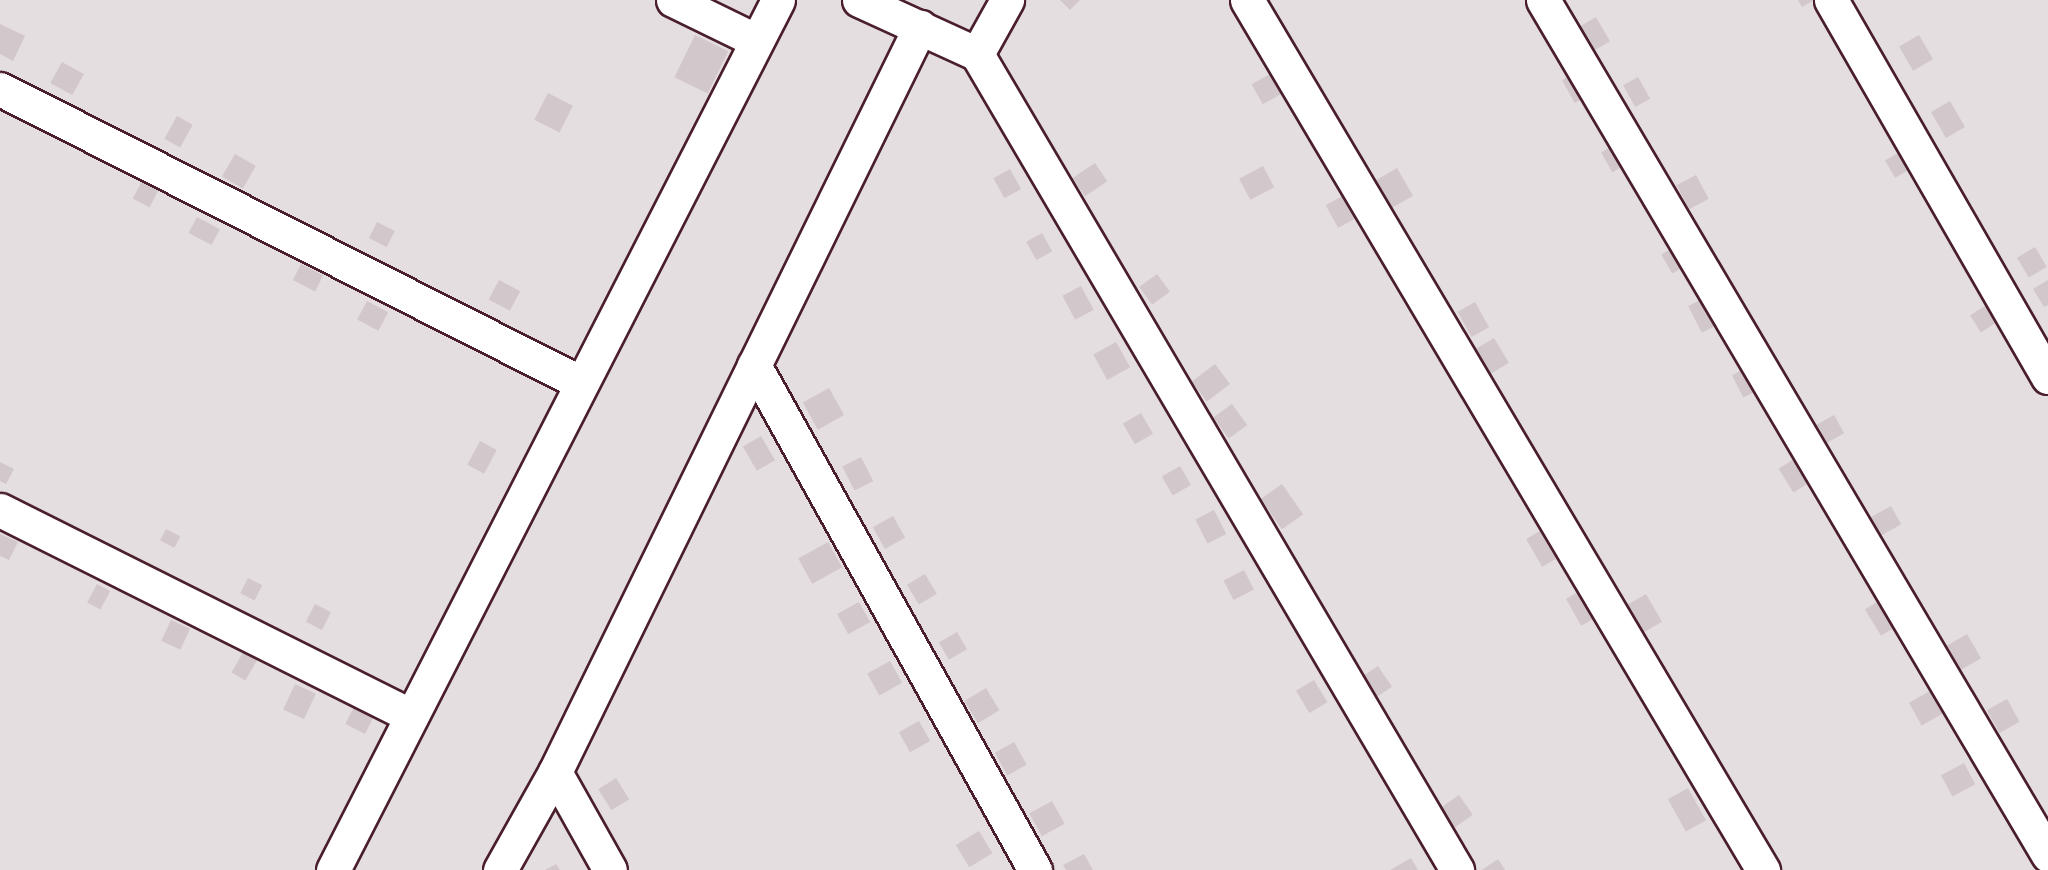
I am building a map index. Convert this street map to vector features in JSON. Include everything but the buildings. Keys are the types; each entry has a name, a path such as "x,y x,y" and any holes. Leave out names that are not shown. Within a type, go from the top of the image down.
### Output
{"lane":[{"path":"673,0 757,41"},
{"path":"333,870 778,0"},
{"path":"859,0 977,54 1457,870"},
{"path":"977,54 1007,0"},
{"path":"1247,0 1763,870"},
{"path":"1543,0 2048,855"},
{"path":"1831,0 2048,377"},
{"path":"500,870 555,772 920,27"},
{"path":"0,89 581,382"},
{"path":"754,365 1035,870"},
{"path":"0,510 411,716"},
{"path":"555,772 610,870"}],"shaded area":[{"path":"0,0 2048,0 2048,870 0,870"}]}
